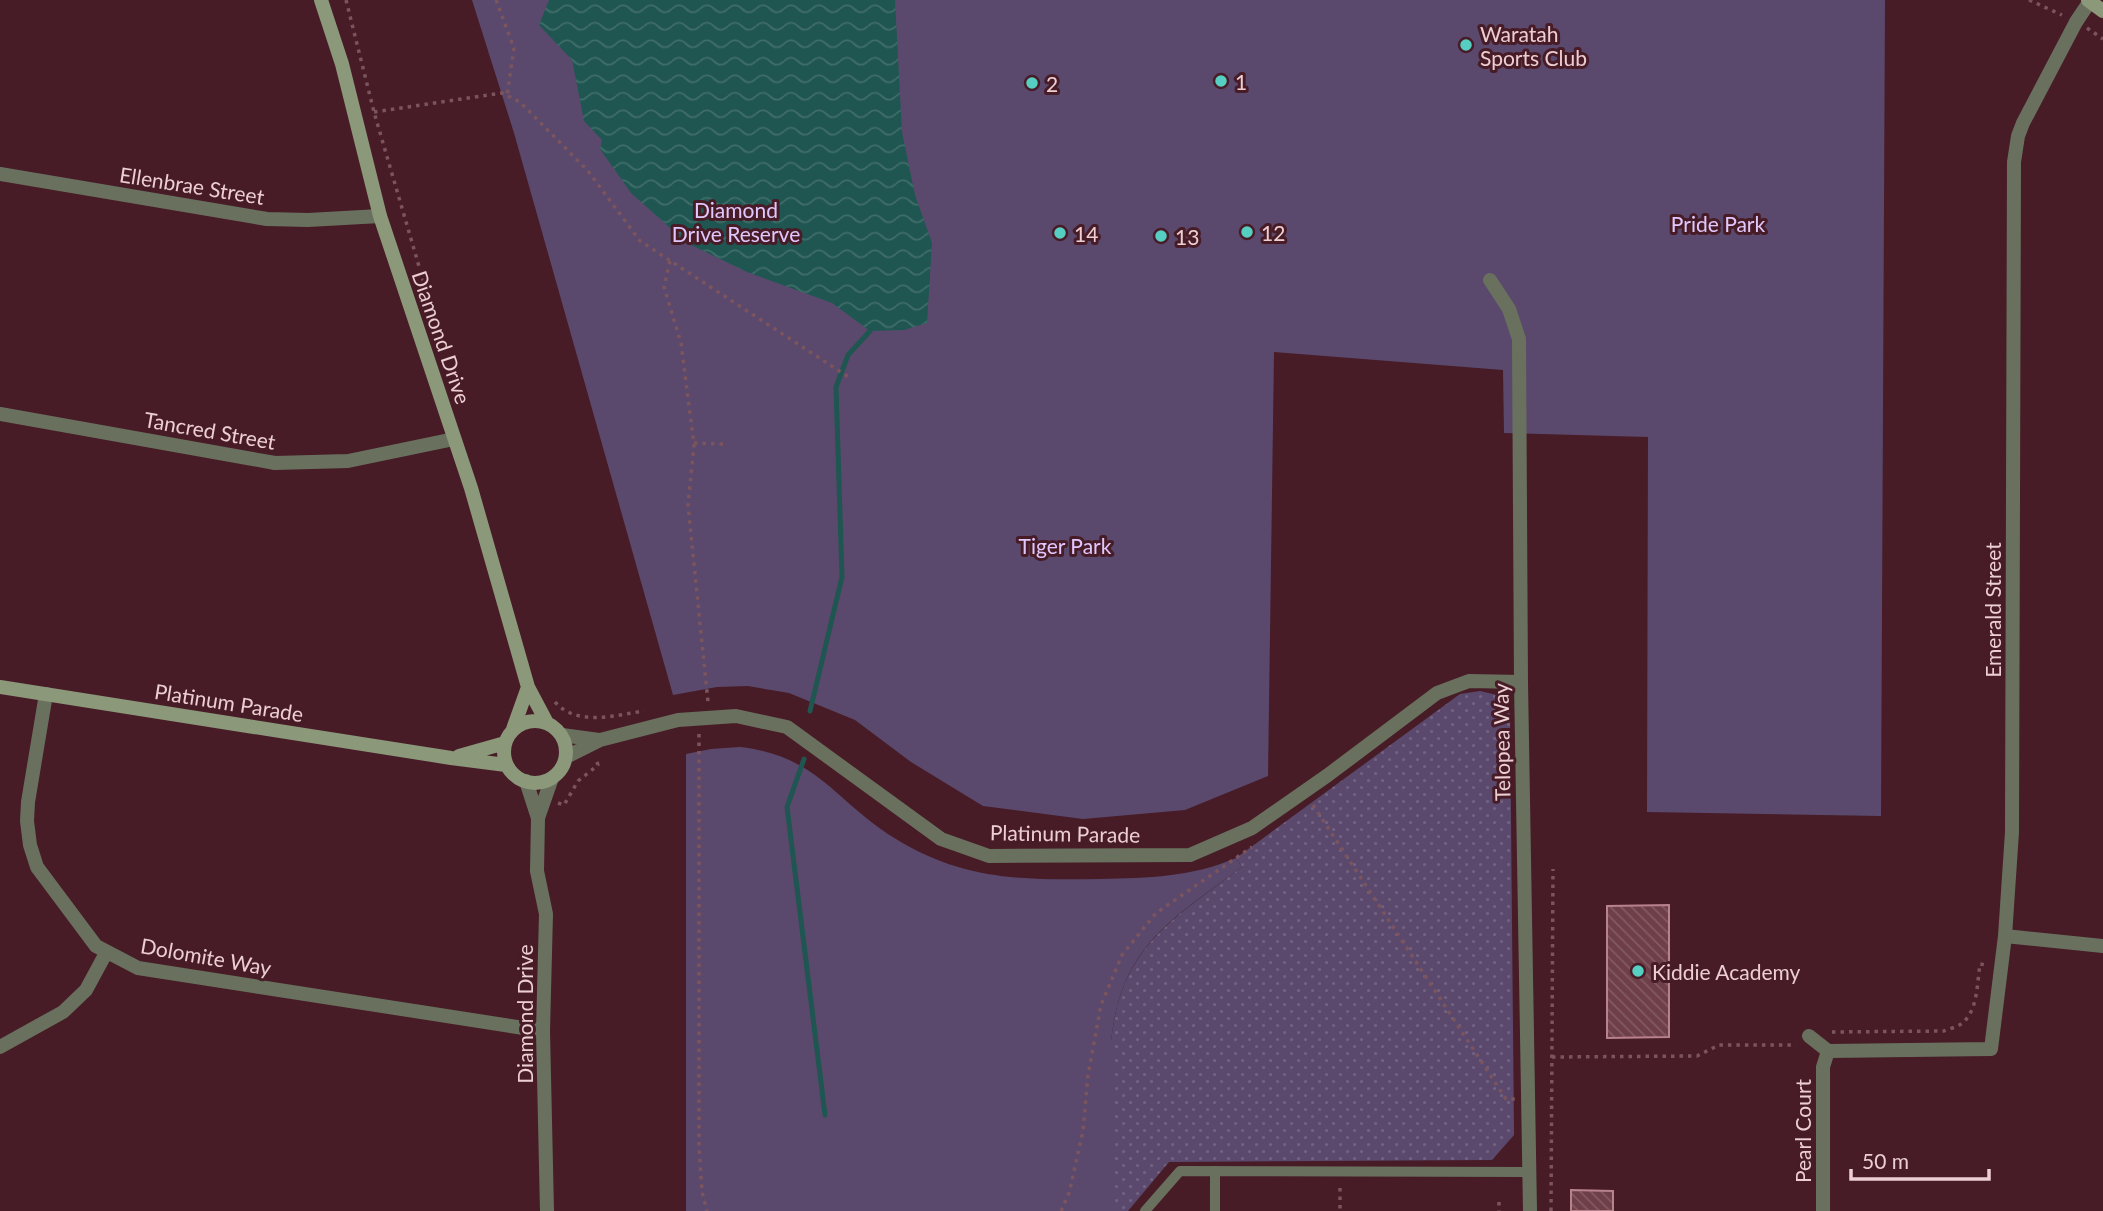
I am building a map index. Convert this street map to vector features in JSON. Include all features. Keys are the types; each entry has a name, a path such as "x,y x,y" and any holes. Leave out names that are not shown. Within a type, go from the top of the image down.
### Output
{"street":[{"name":"Diamond Drive","path":"321,0 342,64 380,216 471,488 528,687 546,722"},
{"path":"2089,1 2103,11"},
{"name":"Emerald Street","path":"1828,1051 1991,1049 2005,936 2012,816 2014,162 2023,123 2089,1"},
{"name":"Ellenbrae Street","path":"0,174 267,219 380,216"},
{"name":"Telopea Way","path":"1490,280 1509,309 1519,339 1521,682 1530,1211"},
{"name":"Tancred Street","path":"0,414 275,463 348,461 454,439"},
{"name":"Platinum Parade","path":"566,757 594,741 678,720 736,716 787,727 942,839 989,856 1190,855 1252,828 1437,693 1469,681 1521,682"},
{"name":"Platinum Parade","path":"0,687 506,765"},
{"path":"513,729 526,722 546,722 562,736 566,757 559,772 544,782 526,781 518,778 503,758 505,743 528,687"},
{"name":"Dolomite Way","path":"46,694 29,802 27,821 30,845 37,867 96,946 106,953 138,968 543,1031"},
{"name":"Platinum Parade","path":"562,736 594,741"},
{"name":"Platinum Parade","path":"451,758 505,743"},
{"name":"Diamond Drive","path":"547,1211 543,1031 546,914 537,871 538,818 552,778"},
{"name":"Diamond Drive","path":"526,781 538,818"},
{"path":"2005,936 2103,946"},
{"path":"0,1046 63,1012 86,990 106,953"},
{"path":"1812,1038 1828,1051"},
{"name":"Pearl Court","path":"1823,1211 1823,1067 1828,1051"}],"lane":[{"path":"1145,1211 1180,1171 1531,1172"},
{"path":"1215,1171 1215,1211"}],"path":[{"path":"496,0 514,48 507,96"},
{"path":"374,112 502,93 520,102 588,171 640,241 850,378"},
{"path":"670,261 664,287 681,343 694,443 688,505 708,702"},
{"path":"694,443 723,444"},
{"path":"553,700 560,707 589,717 654,709"},
{"path":"698,703 720,702"},
{"path":"543,800 564,804 578,781 598,765 589,717"},
{"path":"699,731 699,1146 702,1192 707,1211"},
{"path":"1312,805 1506,1099 1529,1098"},
{"path":"1061,1211 1069,1193 1083,1131 1088,1075 1101,1005 1122,955 1156,913 1256,844"},
{"path":"1551,1211 1553,869"},
{"path":"1552,1057 1697,1056 1719,1045 1807,1045 1812,1038 1828,1032 1944,1031 1961,1025 1970,1015 1975,1001 1980,964 1987,965"},
{"path":"1340,1188 1340,1211"},
{"path":"1499,1202 1499,1211"}],"green space":[{"path":"472,0 1885,0 1881,816 1647,812 1648,437 1504,433 1503,370 1274,352 1268,776 1185,810 1083,819 983,806 911,762 855,720 789,693 748,686 717,687 673,695 514,133"},
{"path":"1480,691 1501,696 1510,714 1514,1135 1492,1160 1169,1162 1128,1211 1111,1211 1111,1042 1117,1009 1138,958 1172,920 1242,867 1236,858 1460,694"},
{"path":"740,747 767,752 808,770 896,839 921,853 971,870 1020,878 1136,878 1186,873 1236,858 1242,867 1172,920 1138,958 1126,982 1117,1009 1111,1042 1111,1211 686,1211 686,754"}],"water":[{"path":"549,0 895,0 902,132 915,195 932,243 927,323 904,330 870,331 832,303 747,272 687,243 631,193 600,149 602,140 584,121 572,60 539,25"}],"building":[{"name":"Kiddie Academy","path":"1669,905 1669,1037 1607,1038 1607,906"},
{"path":"1571,1190 1613,1191 1613,1211 1571,1211"}],"waterway":[{"path":"810,711 842,577 836,387 848,355 870,331"},
{"path":"804,759 787,807 825,1115"}],"place":[{"name":"Waratah Sports Club","path":"1466,45"},
{"name":"1","path":"1221,81"},
{"name":"2","path":"1032,83"},
{"name":"12","path":"1247,232"},
{"name":"14","path":"1060,233"},
{"name":"13","path":"1161,236"},
{"name":"Kiddie Academy","path":"1638,971"}],"park label":[{"name":"Diamond Drive Reserve","path":"736,221"},
{"name":"Pride Park","path":"1718,223"},
{"name":"Tiger Park","path":"1065,545"}]}
